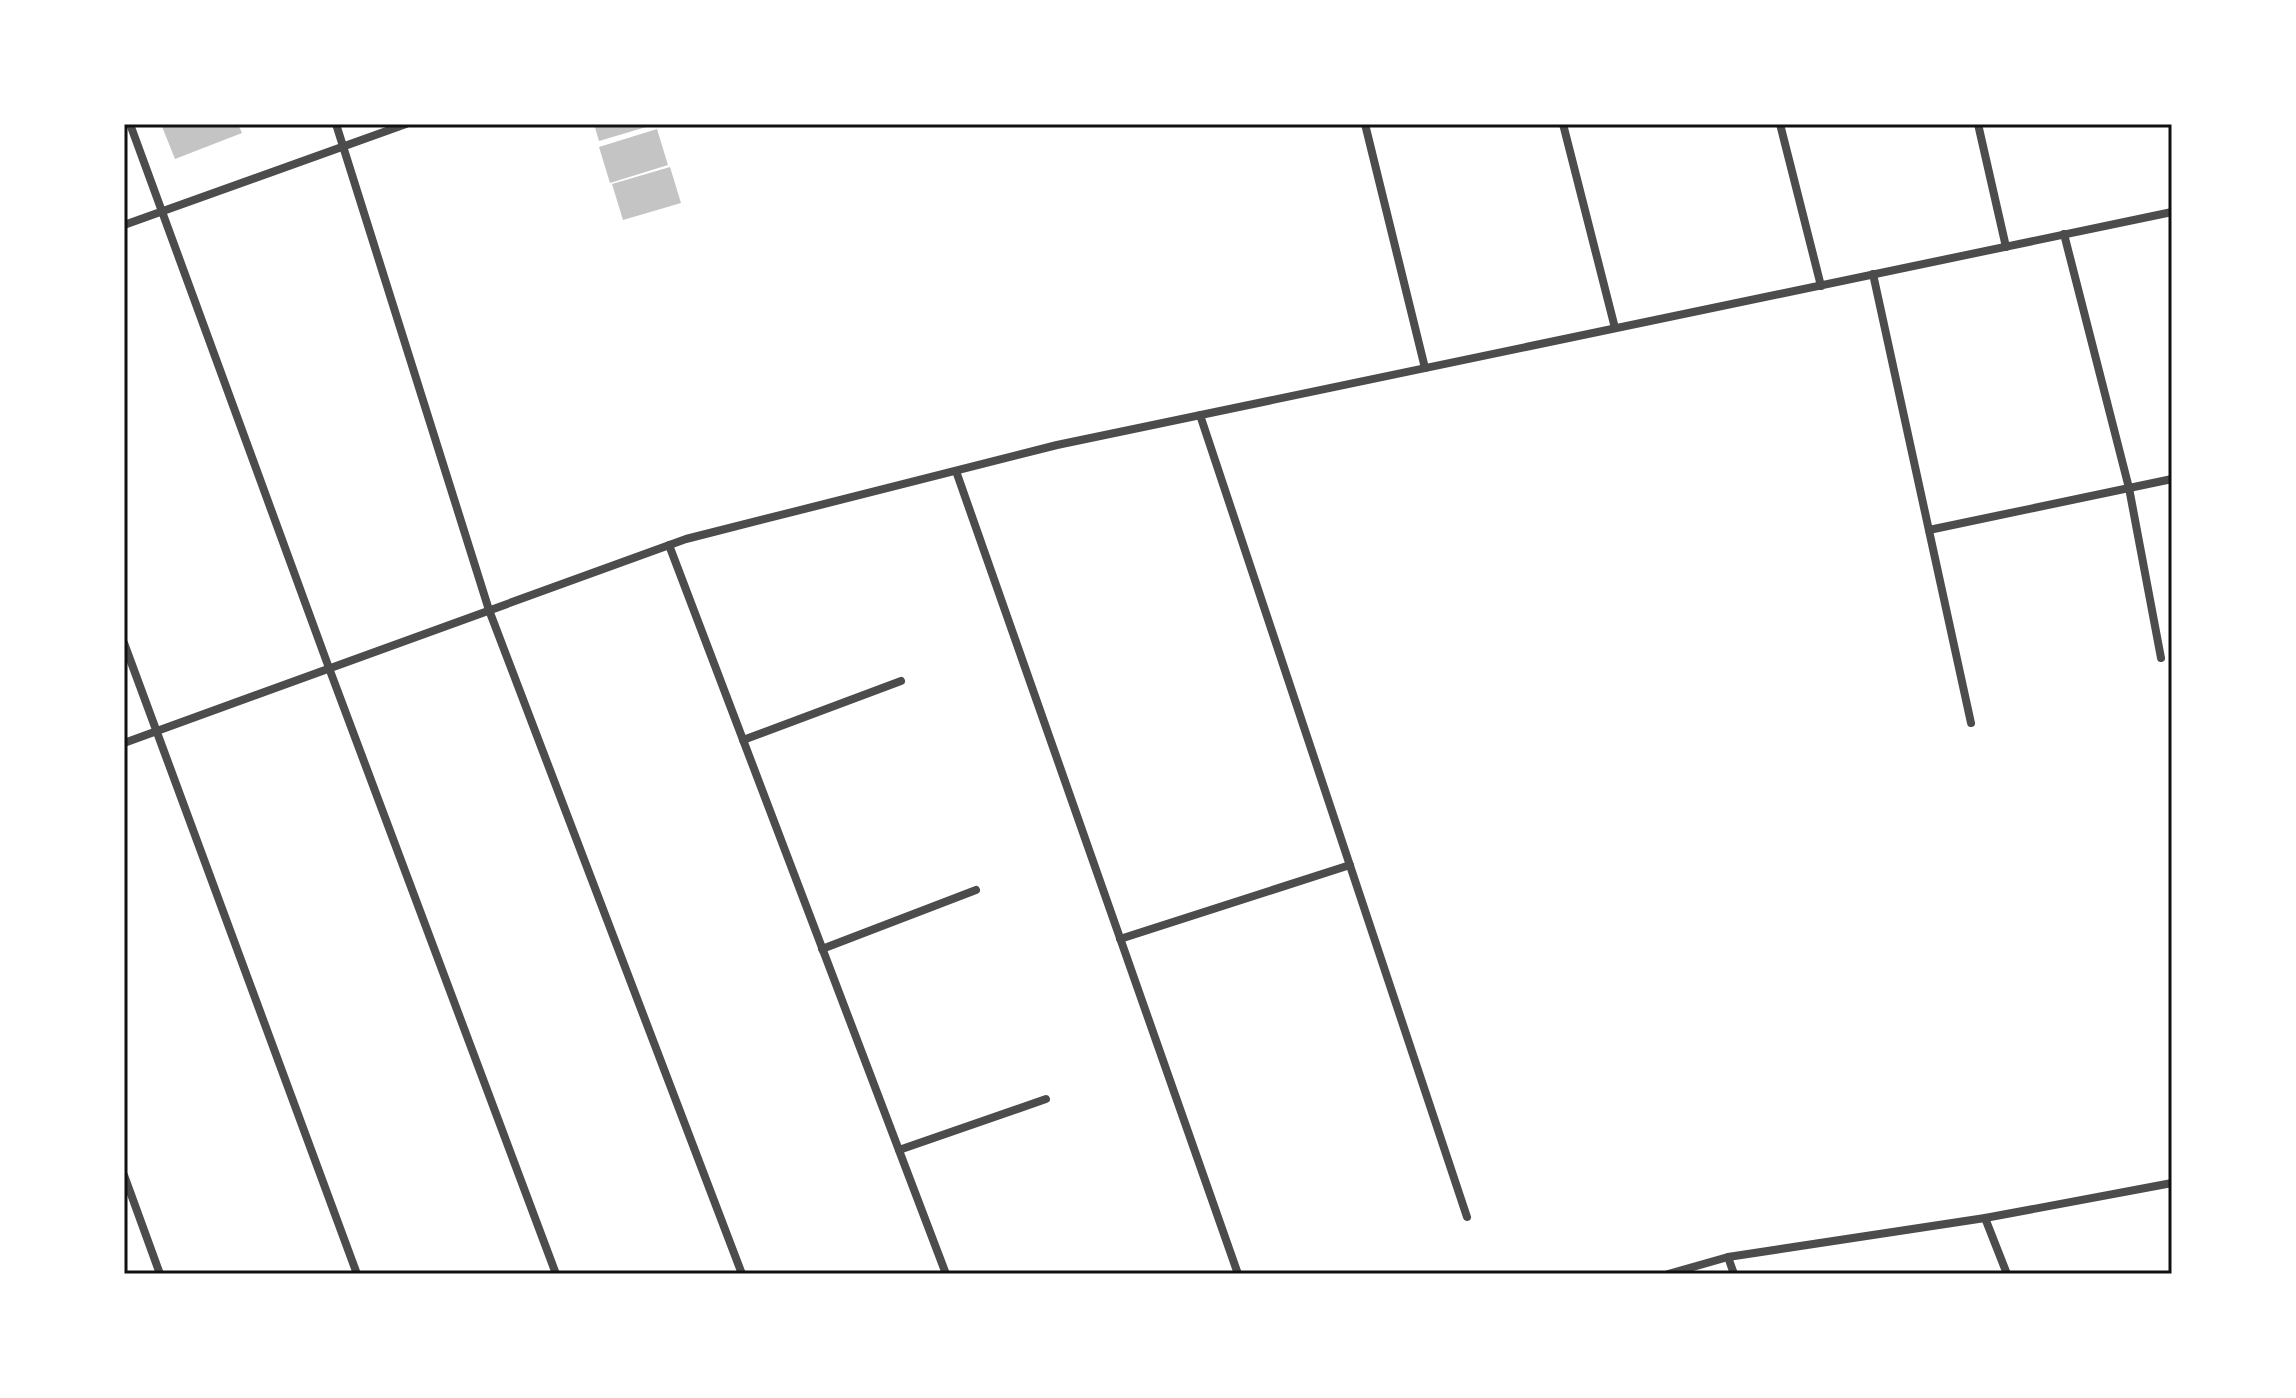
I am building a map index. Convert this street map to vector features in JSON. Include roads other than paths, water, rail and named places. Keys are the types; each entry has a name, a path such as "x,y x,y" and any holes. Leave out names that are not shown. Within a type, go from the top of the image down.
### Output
{"street":[{"path":"130,124 556,1274"},
{"path":"336,124 489,610 742,1274"},
{"path":"124,225 406,124"},
{"path":"1365,124 1425,368"},
{"path":"1563,124 1615,328"},
{"path":"1780,124 1821,286"},
{"path":"1978,124 2006,247"},
{"path":"124,743 669,545 1057,445 2172,212"},
{"path":"2064,234 2129,488 2161,658"},
{"path":"1873,274 1971,723"},
{"path":"1200,415 1467,1217"},
{"path":"956,471 1238,1274"},
{"path":"1929,530 2172,479"},
{"path":"669,545 946,1274"},
{"path":"124,643 357,1274"},
{"path":"743,740 901,681"},
{"path":"1120,939 1350,865"},
{"path":"822,949 976,890"},
{"path":"899,1150 1046,1099"},
{"path":"124,1175 160,1274"},
{"path":"1668,1274 1728,1257 1985,1218 2172,1183"},
{"path":"1985,1218 2007,1274"},
{"path":"1728,1257 1734,1274"}]}
